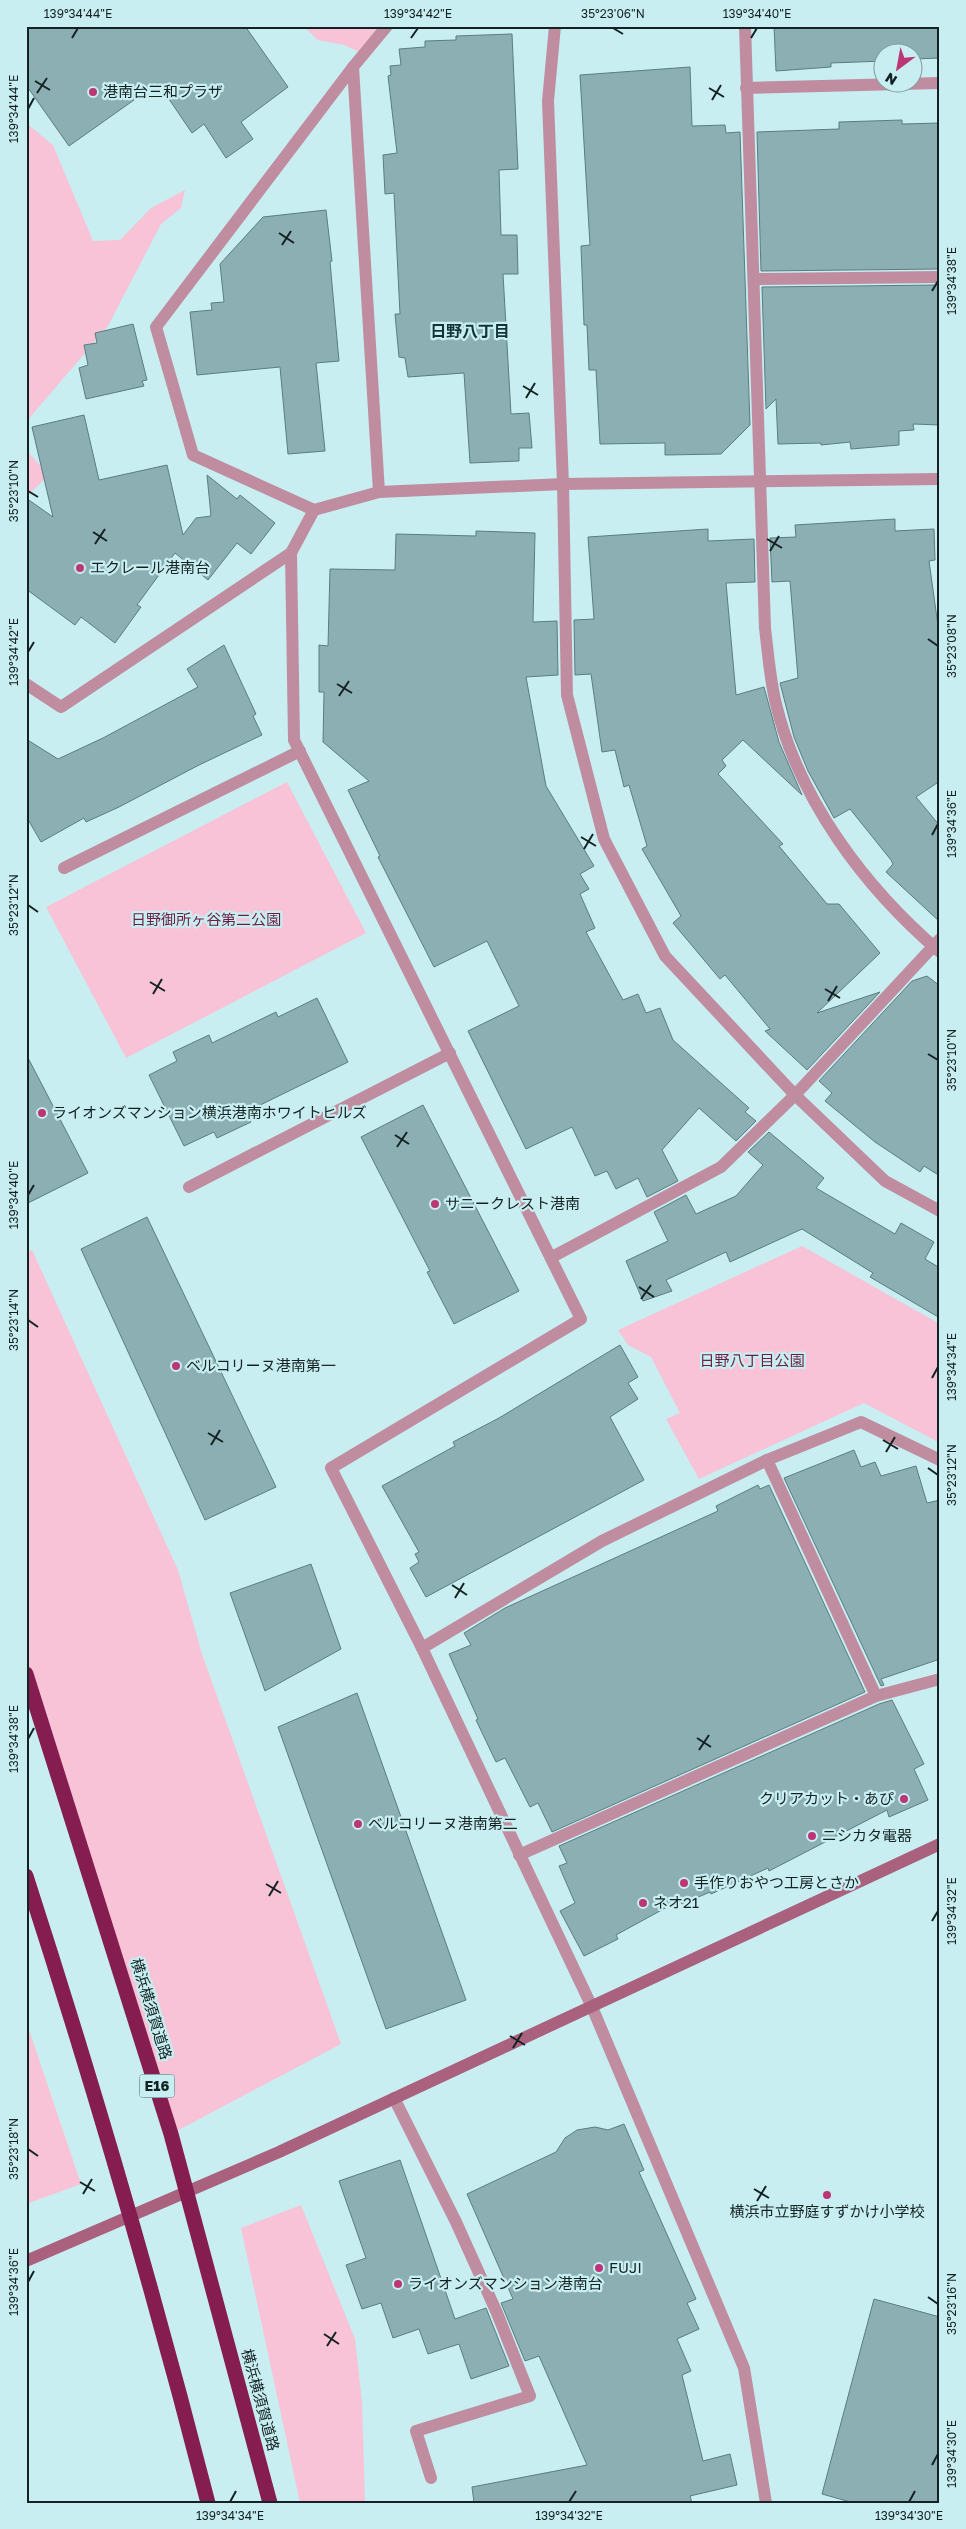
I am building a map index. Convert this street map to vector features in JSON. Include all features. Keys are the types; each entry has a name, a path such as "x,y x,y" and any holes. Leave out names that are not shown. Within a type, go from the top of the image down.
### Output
{"highway":[{"name":"横浜横須賀道路","path":"26,1674 171,2134 270,2503"},
{"path":"26,1876 93,2084 171,2356 208,2503"}],"street":[{"path":"387,26 353,67 156,327 193,454 314,510 380,492 563,484 940,479"},
{"path":"555,26 548,101 563,484 567,695 604,839 665,956 795,1095 885,1181 940,1211"},
{"path":"552,1257 721,1167 795,1095 937,946 857,868 800,776 776,704 766,638 744,26"},
{"path":"353,67 380,492"},
{"path":"746,88 940,83"},
{"path":"754,279 940,277"},
{"path":"314,510 292,553 294,740 552,1257 581,1319 331,1468 422,1648 592,2007 744,2368 766,2503"},
{"path":"26,684 61,707 292,553"},
{"path":"64,868 300,751"},
{"path":"189,1187 450,1053"},
{"path":"422,1648 602,1541 767,1460 861,1422 940,1460"},
{"path":"767,1460 876,1696"},
{"path":"519,1855 876,1696 940,1679"},
{"path":"26,2262 279,2152 940,1844"},
{"path":"394,2098 465,2240 530,2396 416,2431 431,2478"}],"green space":[{"path":"303,26 387,26 364,54 344,45 318,40"},
{"path":"26,123 53,145 93,241 120,240 151,208 185,190 181,208 161,224 108,326 26,422"},
{"path":"26,450 49,475 26,497"},
{"name":"日野御所ヶ谷第二公園","path":"287,782 366,933 126,1058 46,907"},
{"name":"日野八丁目公園","path":"802,1246 940,1324 940,1443 864,1403 699,1479 666,1419 680,1413 651,1357 628,1345 618,1330"},
{"path":"32,1250 178,1570 202,1654 341,2044 171,2134 26,1663 26,1252"},
{"path":"26,2021 81,2184 26,2204"},
{"path":"301,2205 355,2339 362,2402 365,2503 300,2503 241,2228"}],"building":[{"name":"港南台三和プラザ","path":"26,26 245,26 288,87 241,122 253,139 226,158 204,124 192,133 158,83 69,146 26,85"},
{"path":"774,26 940,26 940,58 924,59 924,42 874,42 874,61 831,63 831,67 776,71"},
{"path":"512,34 518,169 499,170 501,235 517,235 518,274 503,274 511,414 529,413 532,448 519,448 519,461 470,463 464,373 408,377 405,358 399,357 395,314 400,314 394,193 385,194 383,155 397,153 388,76 391,75 390,66 401,65 399,49 425,47 425,41 456,40 456,36"},
{"path":"690,67 692,126 725,125 726,133 740,132 750,425 721,454 665,455 665,443 600,444 596,370 589,370 587,325 584,325 581,246 590,245 580,75"},
{"path":"902,120 902,124 940,123 940,269 761,271 757,132 839,129 839,122"},
{"path":"326,210 332,261 330,262 339,361 316,363 325,451 288,454 280,367 197,375 190,312 212,310 211,303 224,302 220,264 263,217"},
{"path":"940,285 940,425 913,424 914,430 899,431 899,445 851,449 850,442 821,445 821,443 778,444 776,399 766,409 762,287"},
{"path":"133,324 147,380 142,381 144,386 86,399 79,368 88,365 84,345 97,343 95,333"},
{"path":"84,415 99,480 167,465 183,535 196,518 211,516 207,475 237,499 240,495 275,523 251,554 237,543 208,580 175,553 137,605 141,607 115,643 81,617 75,625 26,589 26,498 53,517 32,427"},
{"path":"895,519 895,531 934,529 935,560 929,561 940,640 940,781 916,797 940,826 940,922 886,872 893,864 891,860 850,809 834,818 808,771 794,737 780,683 798,678 790,581 772,582 770,538 796,537 795,525"},
{"path":"708,529 708,541 754,539 755,582 726,583 736,695 764,687 779,742 802,795 743,740 722,760 726,766 718,774 783,844 779,846 827,904 839,904 880,953 817,1013 880,992 807,1070 765,1031 770,1029 725,975 720,979 673,923 681,916 642,849 647,846 629,785 624,787 615,750 602,752 591,674 575,675 574,620 594,619 588,537"},
{"path":"476,531 535,533 533,622 557,621 558,675 526,677 546,786 594,866 580,874 589,889 580,894 595,928 586,932 623,1000 638,994 646,1013 660,1008 673,1040 749,1108 745,1112 756,1121 736,1141 699,1108 662,1150 678,1181 647,1197 638,1178 616,1189 607,1171 595,1176 572,1127 526,1149 468,1031 519,1006 487,941 434,967 378,857 380,856 348,790 369,781 323,742 324,692 319,692 319,645 328,646 330,569 395,570 396,534 476,536"},
{"path":"224,645 256,714 253,716 262,735 199,765 119,807 86,822 84,818 41,842 26,816 26,739 58,759 103,738 198,687 187,669"},
{"path":"927,976 940,986 940,1176 924,1166 920,1172 875,1142 825,1101 832,1093 819,1081 912,981"},
{"path":"317,998 348,1062 246,1112 251,1122 217,1138 214,1132 184,1146 149,1075 177,1061 173,1052 209,1035 212,1043 276,1012 278,1017"},
{"name":"ライオンズマンション横浜港南ホワイトヒルズ","path":"26,1054 88,1173 26,1204"},
{"name":"サニークレスト港南","path":"423,1105 519,1291 454,1324 427,1272 430,1271 361,1137"},
{"path":"769,1132 824,1178 816,1188 895,1234 901,1223 934,1242 925,1259 940,1268 940,1318 870,1277 873,1273 802,1229 730,1262 726,1252 666,1280 672,1291 643,1301 626,1261 668,1241 654,1212 686,1195 696,1214 736,1196 763,1165 748,1152"},
{"name":"ベルコリーヌ港南第一","path":"147,1217 276,1487 205,1520 81,1249"},
{"path":"620,1345 638,1377 628,1383 638,1399 610,1417 644,1480 426,1597 410,1568 419,1562 415,1554 419,1552 382,1486 455,1446 453,1442 499,1418"},
{"path":"854,1450 861,1467 875,1462 881,1476 916,1466 927,1503 940,1500 940,1659 881,1679 884,1685 881,1686 784,1478"},
{"path":"758,1485 760,1489 769,1485 865,1692 552,1832 538,1803 530,1807 505,1758 496,1762 476,1720 478,1719 449,1654 471,1645 464,1633 505,1608 718,1511 716,1506"},
{"path":"311,1564 341,1649 265,1691 230,1593"},
{"name":"ベルコリーヌ港南第二","path":"357,1693 466,2000 386,2029 278,1727"},
{"path":"892,1700 924,1764 914,1769 928,1800 889,1817 887,1810 769,1871 768,1868 711,1894 710,1892 682,1904 680,1900 616,1935 618,1939 584,1956 560,1911 575,1903 559,1866 567,1863 559,1846 879,1704"},
{"path":"624,2124 644,2170 639,2172 696,2299 687,2303 699,2329 677,2339 691,2371 682,2375 703,2461 730,2454 737,2485 690,2496 692,2503 474,2503 472,2487 587,2465 539,2356 525,2361 501,2303 513,2299 467,2194 556,2152 565,2138 577,2130 595,2127 608,2130"},
{"name":"ライオンズマンション港南台","path":"400,2160 455,2319 486,2308 509,2366 471,2379 459,2344 428,2354 419,2329 393,2338 381,2303 362,2309 346,2265 366,2258 339,2181"},
{"path":"874,2299 940,2317 940,2503 854,2503 822,2494"}],"place":[{"name":"港南台三和プラザ","path":"93,92"},
{"name":"エクレール港南台","path":"80,568"},
{"name":"ライオンズマンション横浜港南ホワイトヒルズ","path":"42,1113"},
{"name":"サニークレスト港南","path":"435,1204"},
{"name":"ベルコリーヌ港南第一","path":"176,1366"},
{"name":"クリアカット・あぴ","path":"904,1799"},
{"name":"ベルコリーヌ港南第二","path":"358,1824"},
{"name":"ニシカタ電器","path":"812,1836"},
{"name":"手作りおやつ工房とさか","path":"684,1883"},
{"name":"ネオ21","path":"643,1903"},
{"name":"横浜市立野庭すずかけ小学校","path":"827,2195"},
{"name":"FUJI","path":"599,2268"},
{"name":"ライオンズマンション港南台","path":"398,2284"}],"district":[{"name":"日野八丁目","path":"470,331"}]}
